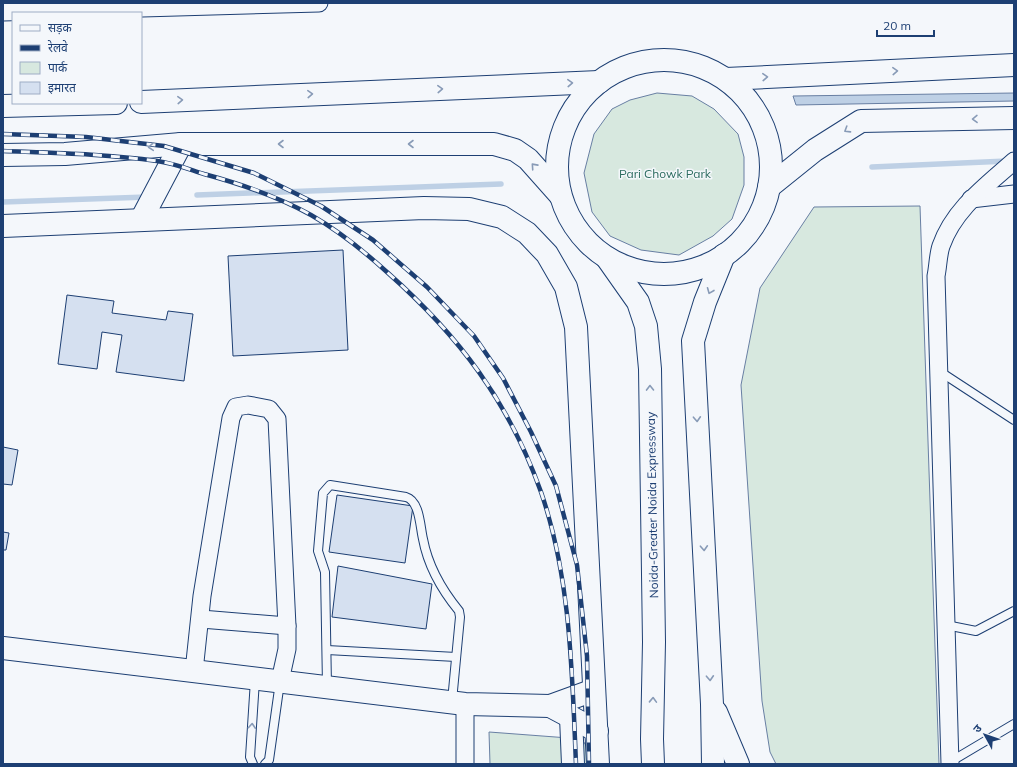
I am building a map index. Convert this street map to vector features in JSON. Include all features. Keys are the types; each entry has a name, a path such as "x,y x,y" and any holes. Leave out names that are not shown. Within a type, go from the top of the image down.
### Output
{"main road":[{"path":"662,59 695,64 726,78 748,100 764,126 771,156 769,187 760,214 745,237 724,255 696,269 666,274 635,270 607,258 586,241 570,220 560,195 557,163 562,132 576,104 598,82 628,66 662,59"},
{"path":"726,78 1014,65"},
{"path":"142,102 598,82"},
{"path":"3,106 78,104"},
{"path":"769,187 815,150 861,121 1014,118"},
{"path":"3,155 65,154 181,144 494,144 515,150 528,159 560,195"},
{"path":"141,220 181,144"},
{"path":"3,226 424,208 469,209 502,217 527,233 547,254 566,287 576,327 598,764"},
{"path":"713,764 712,704 693,341 705,302 724,255"},
{"name":"Noida-Greater Noida Expressway","path":"607,258 638,302 646,326 650,369 654,642 652,739 653,764"},
{"path":"3,648 458,703 550,706 594,690"},
{"path":"712,704 738,764"},
{"path":"550,706 597,731"},
{"path":"571,717 573,764"}],"street":[{"path":"3,12 319,3"},
{"path":"950,763 936,276 940,248 951,224 971,198 1014,161"},
{"path":"971,198 1014,194"},
{"path":"194,671 202,596 231,418 236,407 248,405 269,409 277,419 287,626 287,649 280,681"},
{"path":"200,619 287,626"},
{"path":"458,703 465,764"}],"lane":[{"path":"939,371 1014,420"},
{"path":"328,687 325,572 318,551 323,493 330,485 406,497 416,506 427,558 438,581 459,611 460,617 456,657 458,703"},
{"path":"946,625 976,631 1014,611"},
{"path":"327,650 456,657"},
{"path":"253,764 250,757 255,678"},
{"path":"265,764 269,760 280,681"},
{"path":"950,763 1014,724"}],"green space":[{"name":"Pari Chowk Park","path":"657,93 692,96 714,109 738,134 744,157 744,185 732,219 713,236 679,255 641,250 610,236 592,212 584,173 594,134 612,109 630,100"},
{"path":"920,206 939,764 776,764 770,752 762,701 741,385 760,288 814,207"},
{"path":"489,732 582,739 597,764 490,764"}],"water":[{"path":"1014,93 1014,101 796,105 793,96"}],"building":[{"path":"343,250 348,350 233,356 228,256"},
{"path":"67,295 114,301 112,313 166,320 168,311 193,314 184,381 116,372 122,335 102,332 97,369 58,364"},
{"path":"3,447 18,450 12,485 3,484"},
{"path":"337,495 413,506 405,563 329,552"},
{"path":"3,532 9,533 6,550 3,550"},
{"path":"338,566 432,584 426,629 332,617"}],"waterway":[{"path":"872,167 1007,161"},
{"path":"197,195 501,184"},
{"path":"3,202 147,197"}],"railway":[{"path":"3,134 86,137 164,146 254,173 321,206 373,240 427,287 474,336 503,378 531,432 556,486 577,565 587,656 589,764"},
{"path":"3,151 99,155 163,162 232,182 272,196 311,215 351,242 388,273 437,321 479,372 497,400 514,429 541,492 559,558 564,592 571,661 576,764"}]}
